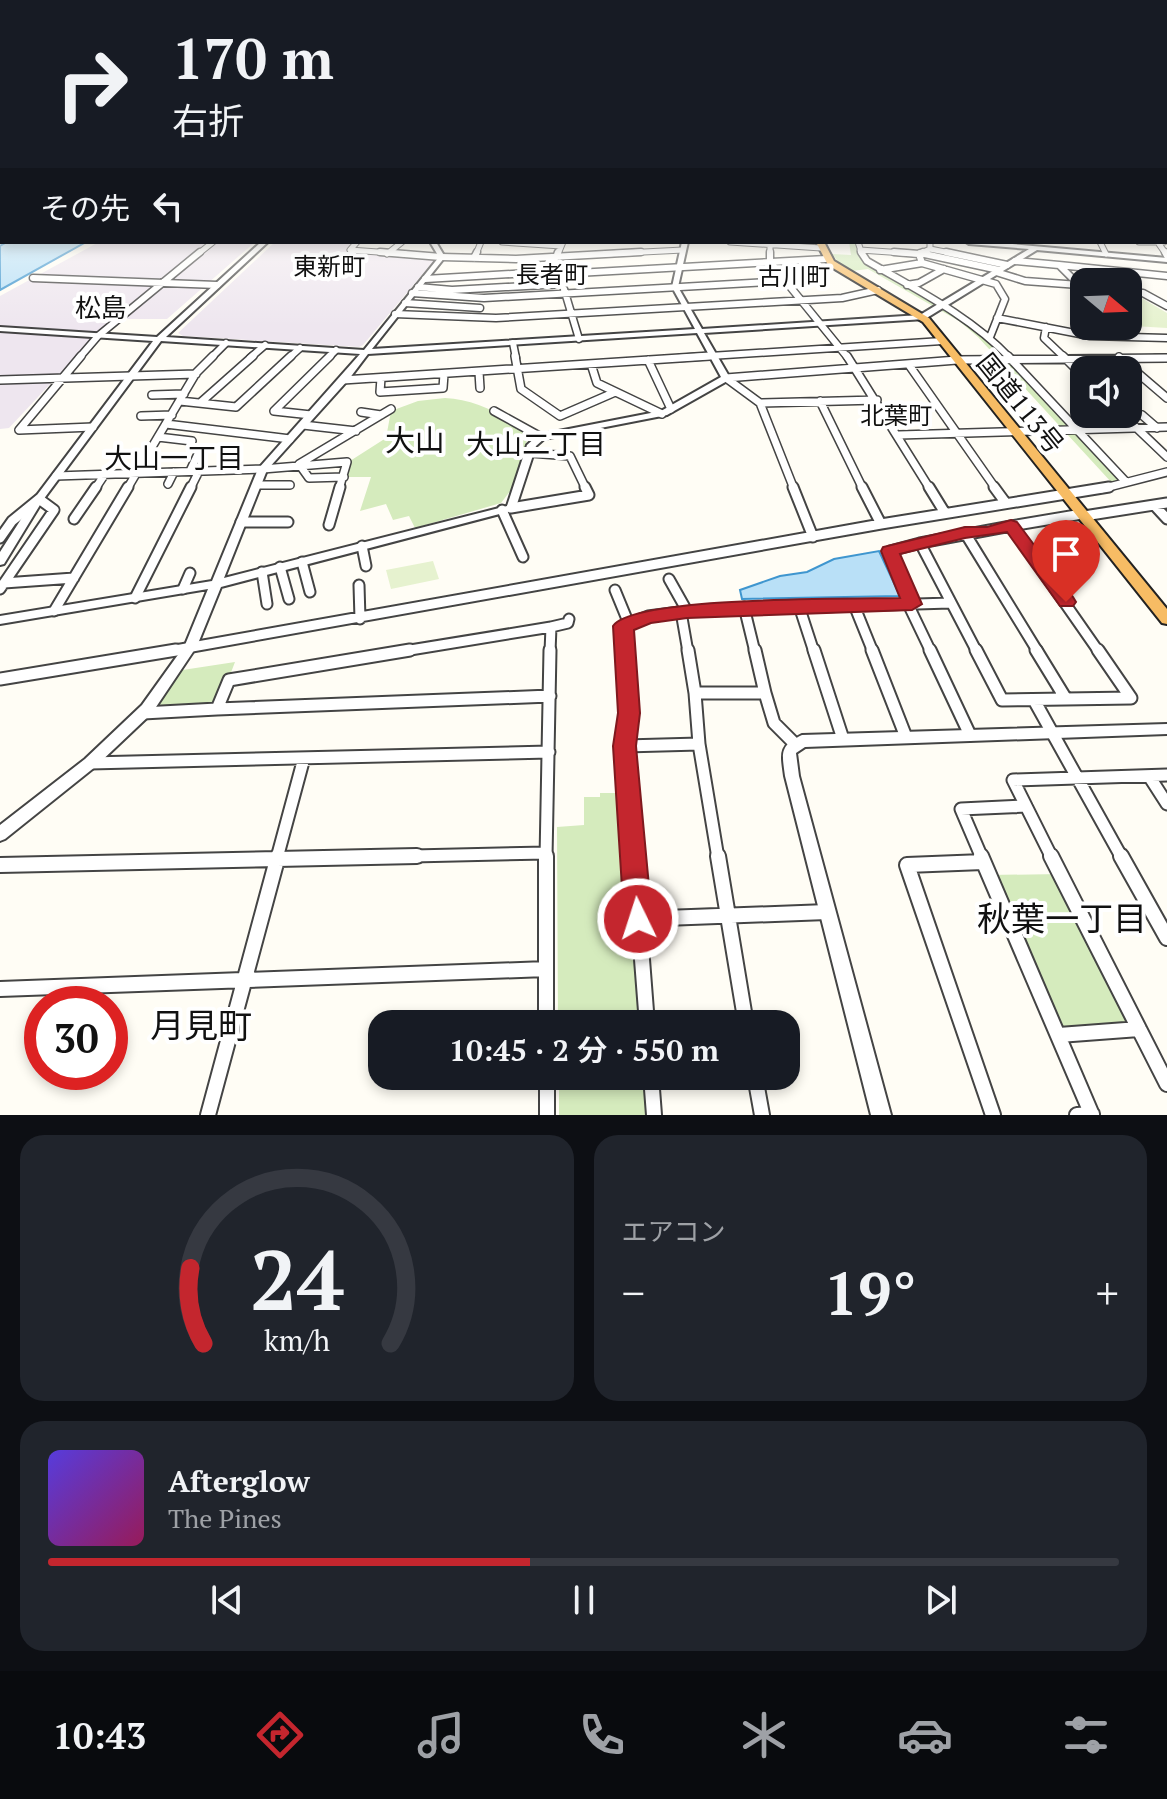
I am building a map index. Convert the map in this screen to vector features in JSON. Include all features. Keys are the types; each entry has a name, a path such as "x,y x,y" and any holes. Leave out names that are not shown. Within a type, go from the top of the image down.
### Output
{"highway":[{"name":"国道113号","path":"822,249 878,290 922,317 1167,619"}],"street":[{"path":"93,427 19,430 98,336 211,244"},
{"path":"0,561 39,499 158,340 263,244"},
{"path":"355,244 350,250 474,258 554,257 684,246 675,287 726,378 760,403 813,537"},
{"path":"387,254 400,244"},
{"path":"434,244 442,257"},
{"path":"474,258 480,244"},
{"path":"562,244 554,257 579,339"},
{"path":"770,244 770,262 857,369 945,513"},
{"path":"779,244 822,249"},
{"path":"999,244 1167,258"},
{"path":"1101,244 1106,255"},
{"path":"919,253 930,245 1011,263 1167,276"},
{"path":"859,246 919,253 998,271 1025,281 1070,285"},
{"path":"859,246 867,261 943,304 990,337 1126,482"},
{"path":"0,329 365,352 922,317 1034,246"},
{"path":"425,279 529,273 528,269 770,262 822,249"},
{"path":"919,253 922,263"},
{"path":"0,834 90,763 143,713 191,646 263,469 343,380 442,257"},
{"path":"880,270 922,263 996,284 1005,299 990,337"},
{"path":"1059,265 1070,275"},
{"path":"907,285 919,283 944,269"},
{"path":"33,278 217,285"},
{"path":"415,290 484,298 785,281"},
{"path":"415,290 563,284"},
{"path":"508,287 510,296"},
{"path":"395,314 463,319 842,298 878,290"},
{"path":"1143,293 1167,295"},
{"path":"1143,293 1167,305"},
{"path":"405,303 480,308"},
{"path":"997,318 1090,336 1167,338"},
{"path":"1046,327 1044,338 1070,364"},
{"path":"343,380 942,341"},
{"path":"54,611 196,374 226,343"},
{"path":"513,343 521,389 560,416 613,393"},
{"path":"200,403 265,345"},
{"path":"152,395 236,407 300,348"},
{"path":"336,350 274,411 356,431"},
{"path":"494,411 541,437 666,411 726,378 957,360 1070,357"},
{"path":"1142,357 1167,358"},
{"path":"648,360 666,411"},
{"path":"161,375 170,363"},
{"path":"591,364 597,383 613,393 666,411"},
{"path":"909,365 1005,502"},
{"path":"479,372 480,388"},
{"path":"802,372 808,380"},
{"path":"0,380 196,374"},
{"path":"381,378 380,392 443,388 444,374"},
{"path":"1142,377 1167,398"},
{"path":"760,403 877,400"},
{"path":"820,401 881,524"},
{"path":"299,464 391,409"},
{"path":"361,412 381,415"},
{"path":"141,416 172,415"},
{"path":"1142,415 1157,428"},
{"path":"166,424 290,439"},
{"path":"899,435 1167,427"},
{"path":"1139,430 1167,457"},
{"path":"158,437 175,443 192,441"},
{"path":"523,557 507,509 530,453 541,437"},
{"path":"0,620 216,584 507,509 589,495 570,456 530,453"},
{"path":"135,598 194,471 198,454"},
{"path":"56,476 263,469 347,462 329,525"},
{"path":"299,464 309,478 344,477"},
{"path":"168,484 174,472"},
{"path":"0,679 304,629 1126,482 1167,472"},
{"path":"74,519 105,474"},
{"path":"257,485 290,485"},
{"path":"0,538 12,521 39,499"},
{"path":"2,586 54,510 39,499"},
{"path":"970,735 910,604 890,551 965,533 1167,503"},
{"path":"1155,506 1167,519"},
{"path":"241,522 288,522"},
{"path":"920,543 1002,700 1131,698 1011,526"},
{"path":"965,533 1066,699"},
{"path":"362,546 366,566"},
{"path":"302,562 310,592"},
{"path":"280,567 289,599"},
{"path":"262,572 267,604"},
{"path":"183,589 190,573"},
{"path":"2,586 74,578"},
{"path":"669,579 684,611 699,744 744,1010"},
{"path":"359,585 360,619"},
{"path":"615,590 629,624"},
{"path":"646,1010 625,746 629,713 623,626 648,616 684,611 950,603"},
{"path":"854,605 906,737"},
{"path":"799,606 843,739"},
{"path":"744,607 774,723 795,744"},
{"path":"303,618 304,629"},
{"path":"217,709 229,680 551,627 568,623 569,619"},
{"path":"546,1010 551,627"},
{"path":"695,693 765,693"},
{"path":"143,713 550,696"},
{"path":"1034,700 1167,938"},
{"path":"881,1115 792,776 789,751 795,744 843,739 1167,729"},
{"path":"625,746 699,744"},
{"path":"90,763 549,752"},
{"path":"208,1115 304,758"},
{"path":"1167,775 1013,780 1167,1084"},
{"path":"1149,776 1167,804"},
{"path":"1026,806 961,809 1092,1115 1077,1115"},
{"path":"0,865 546,853"},
{"path":"983,862 907,865 993,1115"},
{"path":"638,919 827,912"},
{"path":"0,989 546,969"},
{"path":"1059,1035 1139,1029"},
{"path":"547,1090 547,1115"},
{"path":"652,1090 654,1115"},
{"path":"758,1090 762,1115"}],"shaded area":[{"path":"95,244 253,244 167,319 111,319 9,428 0,429 0,296"},
{"path":"273,244 352,244 347,251 436,258 359,347 183,336 178,333"}],"green space":[{"path":"849,244 859,244 862,255 990,337 1070,422 1070,428 1075,428 1126,482 1112,483 978,337 959,321 868,269 852,271 832,254 851,255"},
{"path":"1142,298 1167,313 1167,328 1142,327"},
{"path":"445,398 490,410 529,434 511,490 501,503 415,528 409,516 393,520 386,504 360,511 371,477 346,477 350,461 386,438 391,411 418,401"},
{"path":"433,561 439,579 391,589 386,570"},
{"path":"235,662 217,709 147,709 176,671"},
{"path":"600,793 623,793 639,1010 558,1010 557,827 584,825 584,797 600,797"},
{"path":"1061,874 1139,1029 1059,1035 989,875"},
{"path":"559,1090 645,1090 647,1115 559,1115"}],"water":[{"path":"4,244 82,244 0,290 0,246"},
{"path":"879,551 900,596 742,599 740,590 780,576 807,572 834,559"}],"building":[{"path":"814,266 825,278 794,282 782,267"}],"district":[{"name":"東新町","path":"329,266"},
{"name":"長者町","path":"552,274"},
{"name":"古川町","path":"794,276"},
{"name":"松島","path":"101,307"},
{"name":"北葉町","path":"896,415"},
{"name":"大山","path":"415,440"},
{"name":"大山二丁目","path":"536,443"},
{"name":"大山一丁目","path":"174,457"},
{"name":"秋葉一丁目","path":"1062,918"},
{"name":"月見町","path":"201,1025"}],"route":[{"path":"638,919 625,746 629,713 623,626 648,616 687,611 912,604 890,551 965,533 1011,526 1066,602"}]}
